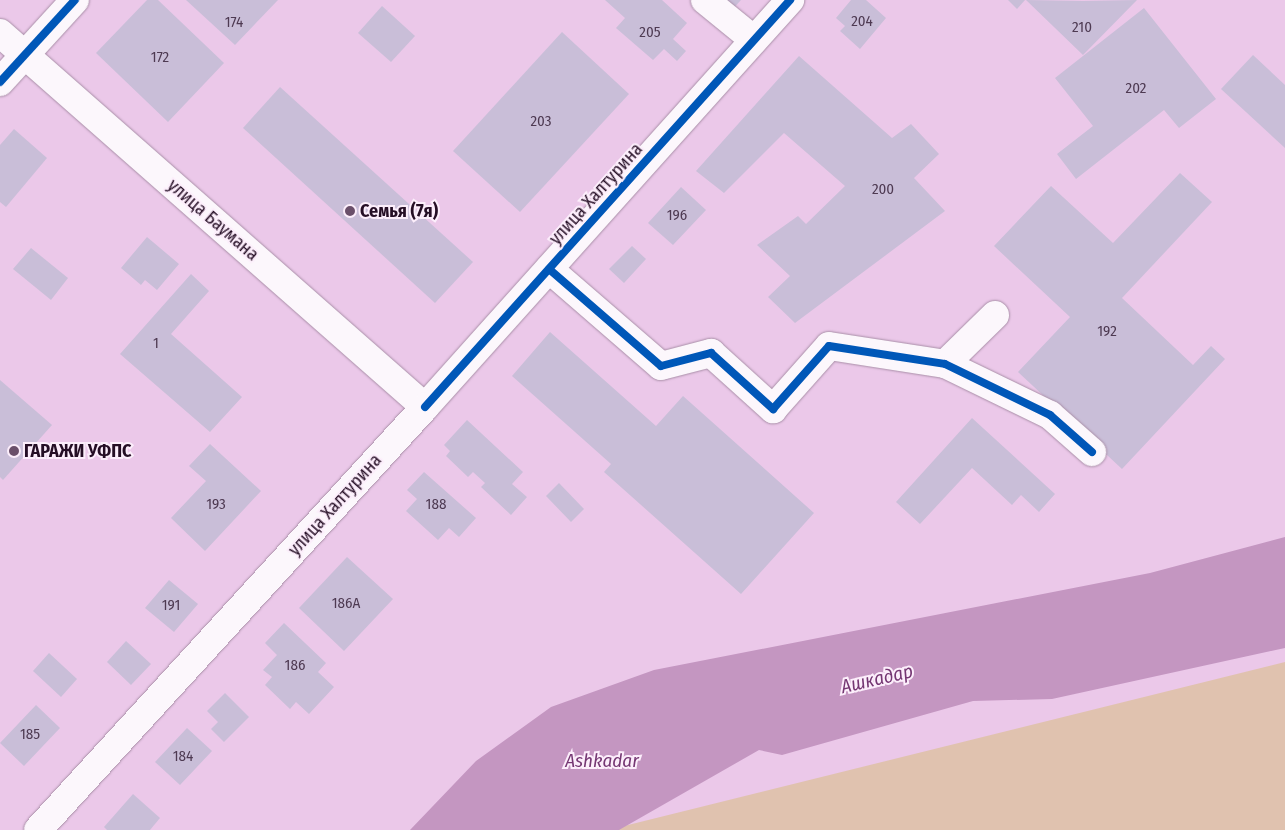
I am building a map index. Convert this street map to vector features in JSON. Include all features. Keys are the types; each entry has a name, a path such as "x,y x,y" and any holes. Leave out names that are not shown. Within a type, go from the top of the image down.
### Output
{"street":[{"path":"0,82 75,0"},
{"path":"705,0 754,40"},
{"name":"улица Халтурина","path":"38,830 425,407 790,0"},
{"name":"улица Баумана","path":"0,33 425,407"},
{"path":"549,269 660,366 711,354 773,410 829,346 945,364 1050,415 1092,452"},
{"path":"945,364 994,315"}],"shaded area":[{"path":"1285,662 1285,830 618,830 620,827"}],"water":[{"name":"Ashkadar","path":"1285,537 1285,648 1052,699 973,701 782,755 759,750 619,830 410,830 476,761 551,707 654,670 1150,573"}],"building":[{"path":"147,0 158,0 224,63 168,122 96,53"},
{"path":"186,0 278,0 235,45"},
{"path":"605,0 662,0 687,23 673,39 686,51 677,61 664,49 653,60 616,28 625,18"},
{"path":"719,0 741,0 731,11"},
{"path":"851,0 866,0 886,18 860,49 840,31 845,26 836,18"},
{"path":"1008,0 1025,0 1017,9"},
{"path":"1026,0 1083,1 1137,0 1083,55"},
{"path":"382,6 415,36 391,62 358,33"},
{"path":"1144,8 1216,99 1179,128 1164,110 1076,179 1057,154 1093,126 1055,78"},
{"path":"562,32 629,94 520,212 453,151"},
{"path":"1253,55 1285,85 1285,148 1221,89"},
{"path":"799,56 892,138 911,124 939,154 914,178 945,211 795,323 768,297 790,276 757,245 798,216 806,224 845,186 784,133 724,193 696,171"},
{"path":"280,87 473,262 435,303 243,128"},
{"path":"14,129 47,158 6,207 0,202 0,145"},
{"path":"1180,173 1212,202 1122,298 1193,365 1211,346 1225,359 1122,469 1018,372 1070,317 994,246 1051,186 1113,243"},
{"path":"681,187 706,210 673,245 648,223"},
{"path":"147,237 179,264 157,290 145,280 141,285 121,268"},
{"path":"632,246 646,259 624,283 609,269"},
{"path":"31,248 68,278 51,300 13,269"},
{"path":"191,274 209,291 171,334 242,397 210,432 120,354"},
{"path":"550,332 656,426 683,396 814,513 741,594 604,472 611,464 512,376"},
{"name":"ГАРАЖИ УФПС","path":"0,380 52,425 3,480 0,477"},
{"path":"972,418 1055,494 1039,512 1021,495 1012,505 972,468 920,524 896,502"},
{"path":"467,420 523,472 512,484 527,497 511,515 481,487 485,483 473,472 468,477 446,456 450,451 444,445"},
{"path":"210,444 261,491 205,551 171,518 206,481 189,466"},
{"path":"424,472 476,518 459,537 449,528 438,540 406,511 417,499 407,490"},
{"path":"559,483 584,509 571,522 546,496"},
{"path":"347,557 393,599 344,651 299,608"},
{"path":"169,580 198,604 174,632 145,608"},
{"path":"284,623 326,663 318,672 334,687 309,714 296,702 290,709 265,685 272,677 263,670 277,655 265,643"},
{"path":"126,641 151,664 131,685 107,662"},
{"path":"49,653 77,679 61,697 33,671"},
{"path":"225,693 249,717 224,742 211,729 218,722 207,711"},
{"path":"36,705 60,728 24,766 0,743"},
{"path":"187,728 212,751 180,785 155,762"},
{"path":"133,794 160,818 150,830 107,830 104,827"}],"cycle path":[{"path":"0,82 75,0"},
{"path":"425,407 790,0"},
{"path":"549,269 661,366 711,353 773,409 829,346 945,364 1050,415 1092,452"}],"place":[{"name":"Семья (7я)","path":"350,211"},
{"name":"ГАРАЖИ УФПС","path":"14,451"}],"water label":[{"name":"Ашкадар","path":"877,679"}]}
